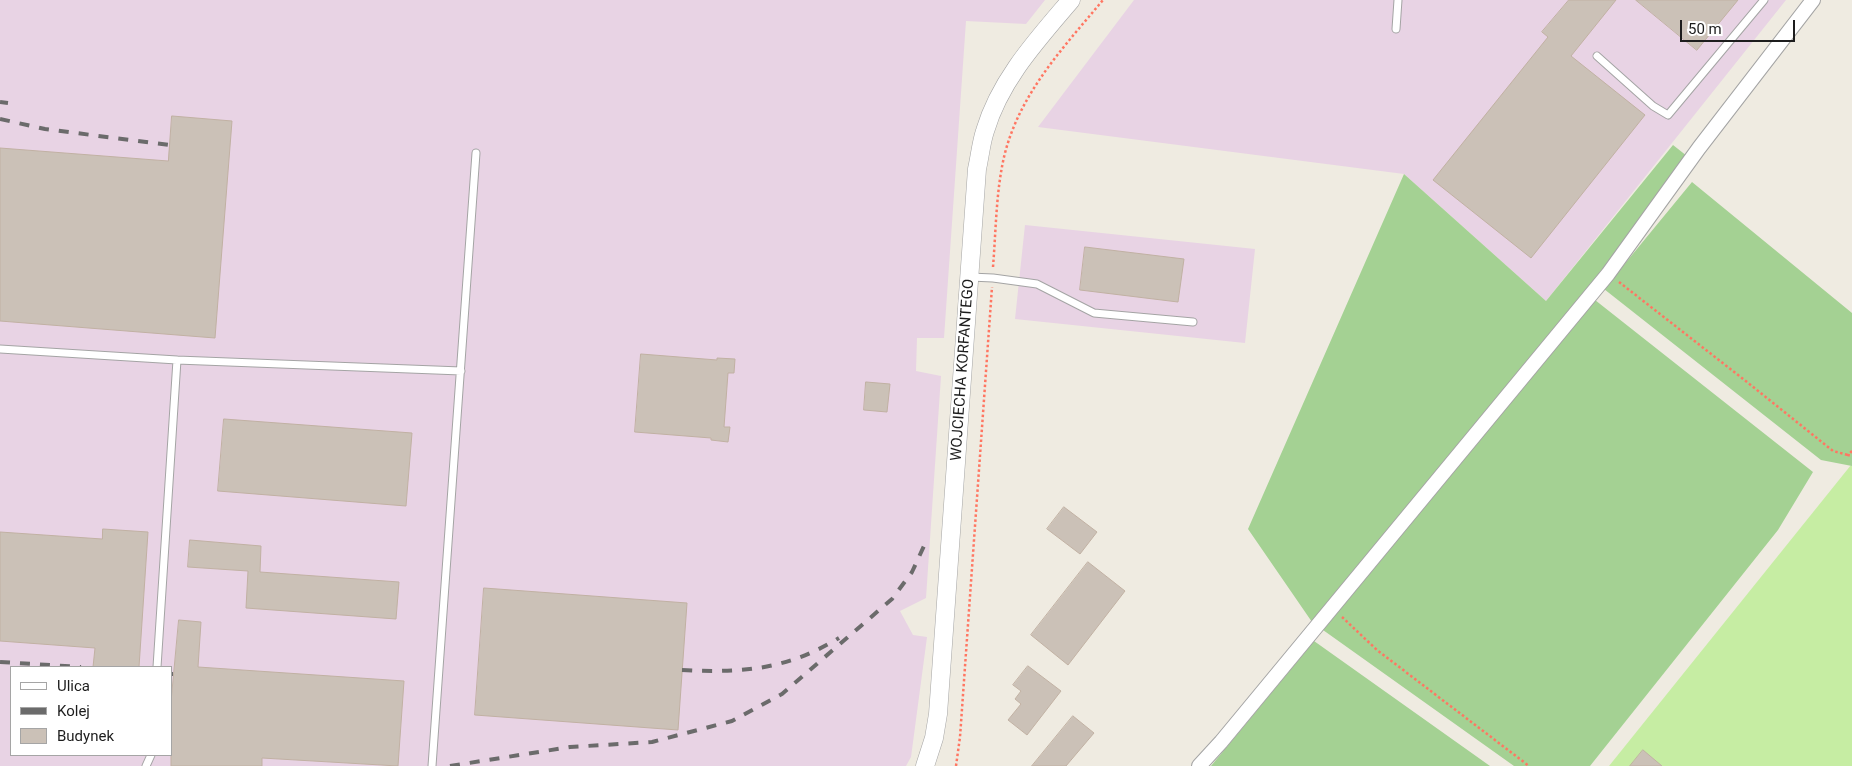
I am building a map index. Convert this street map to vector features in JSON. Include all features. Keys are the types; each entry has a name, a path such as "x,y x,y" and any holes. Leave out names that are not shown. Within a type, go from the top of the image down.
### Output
{"street":[{"name":"WOJCIECHA KORFANTEGO","path":"925,766 934,738 938,714 977,169 985,131 998,97 1021,59 1071,0"},
{"path":"1199,766 1608,274 1699,148 1813,0"}],"lane":[{"path":"1396,29 1398,0"},
{"path":"1597,56 1653,106 1668,115 1764,0"},
{"path":"432,766 476,153"},
{"path":"969,277 1037,284 1094,313 1193,322"},
{"path":"0,349 177,360 461,371"},
{"path":"157,666 177,360"}],"path":[{"path":"956,766 960,737 992,278 1004,157 1021,109 1039,79 1103,0"},
{"path":"1608,274 1833,451 1850,456 1852,451"},
{"path":"1332,607 1377,650 1529,766"}],"shaded area":[{"path":"0,0 1045,0 1026,24 966,21 944,338 917,338 916,371 941,376 926,598 900,611 913,635 927,637 911,757 906,766 0,766"},
{"path":"1134,0 1786,0 1546,301 1404,174 1038,127"},
{"path":"1025,225 1255,249 1245,343 1015,319"}],"green space":[{"path":"1673,145 1692,160 1332,607 1312,622 1248,529 1404,174 1546,301"},
{"path":"1692,182 1852,313 1852,466 1821,460 1604,289"},
{"path":"1595,300 1813,472 1778,530 1590,766 1514,766 1323,630"},
{"path":"1851,465 1852,766 1609,766"},
{"path":"1314,641 1490,766 1211,766"}],"building":[{"path":"1569,0 1616,0 1571,56 1645,115 1531,258 1433,180 1548,37 1542,32"},
{"path":"1636,0 1738,0 1697,50"},
{"path":"172,116 232,121 215,338 0,321 0,148 168,161"},
{"path":"1085,247 1184,259 1178,302 1080,290"},
{"path":"641,354 717,360 717,358 735,359 734,373 728,373 724,427 730,427 728,442 711,440 711,438 635,432"},
{"path":"866,382 890,384 887,412 864,410"},
{"path":"224,419 412,433 406,506 218,491"},
{"path":"1064,507 1097,532 1080,554 1047,529"},
{"path":"103,529 148,532 139,666 93,666 95,648 0,641 0,532 102,539"},
{"path":"190,540 261,546 260,572 399,582 396,619 246,608 248,571 188,567"},
{"path":"1088,562 1125,591 1068,665 1031,635"},
{"path":"484,588 687,603 678,730 475,715"},
{"path":"179,620 201,622 198,667 404,681 398,766 262,758 262,766 171,766 172,692"},
{"path":"1028,666 1061,691 1027,735 1008,720 1021,704 1015,699 1021,691 1013,685"},
{"path":"1073,716 1094,733 1066,766 1032,766"},
{"path":"1643,750 1662,766 1630,766"}],"railway":[{"path":"0,102 8,103"},
{"path":"0,119 45,129 169,145"},
{"path":"450,766 570,747 652,742 732,721 782,694 892,599 912,572 924,546"},
{"path":"682,670 725,671 764,667 801,657 839,638"},
{"path":"0,662 65,666"}]}
